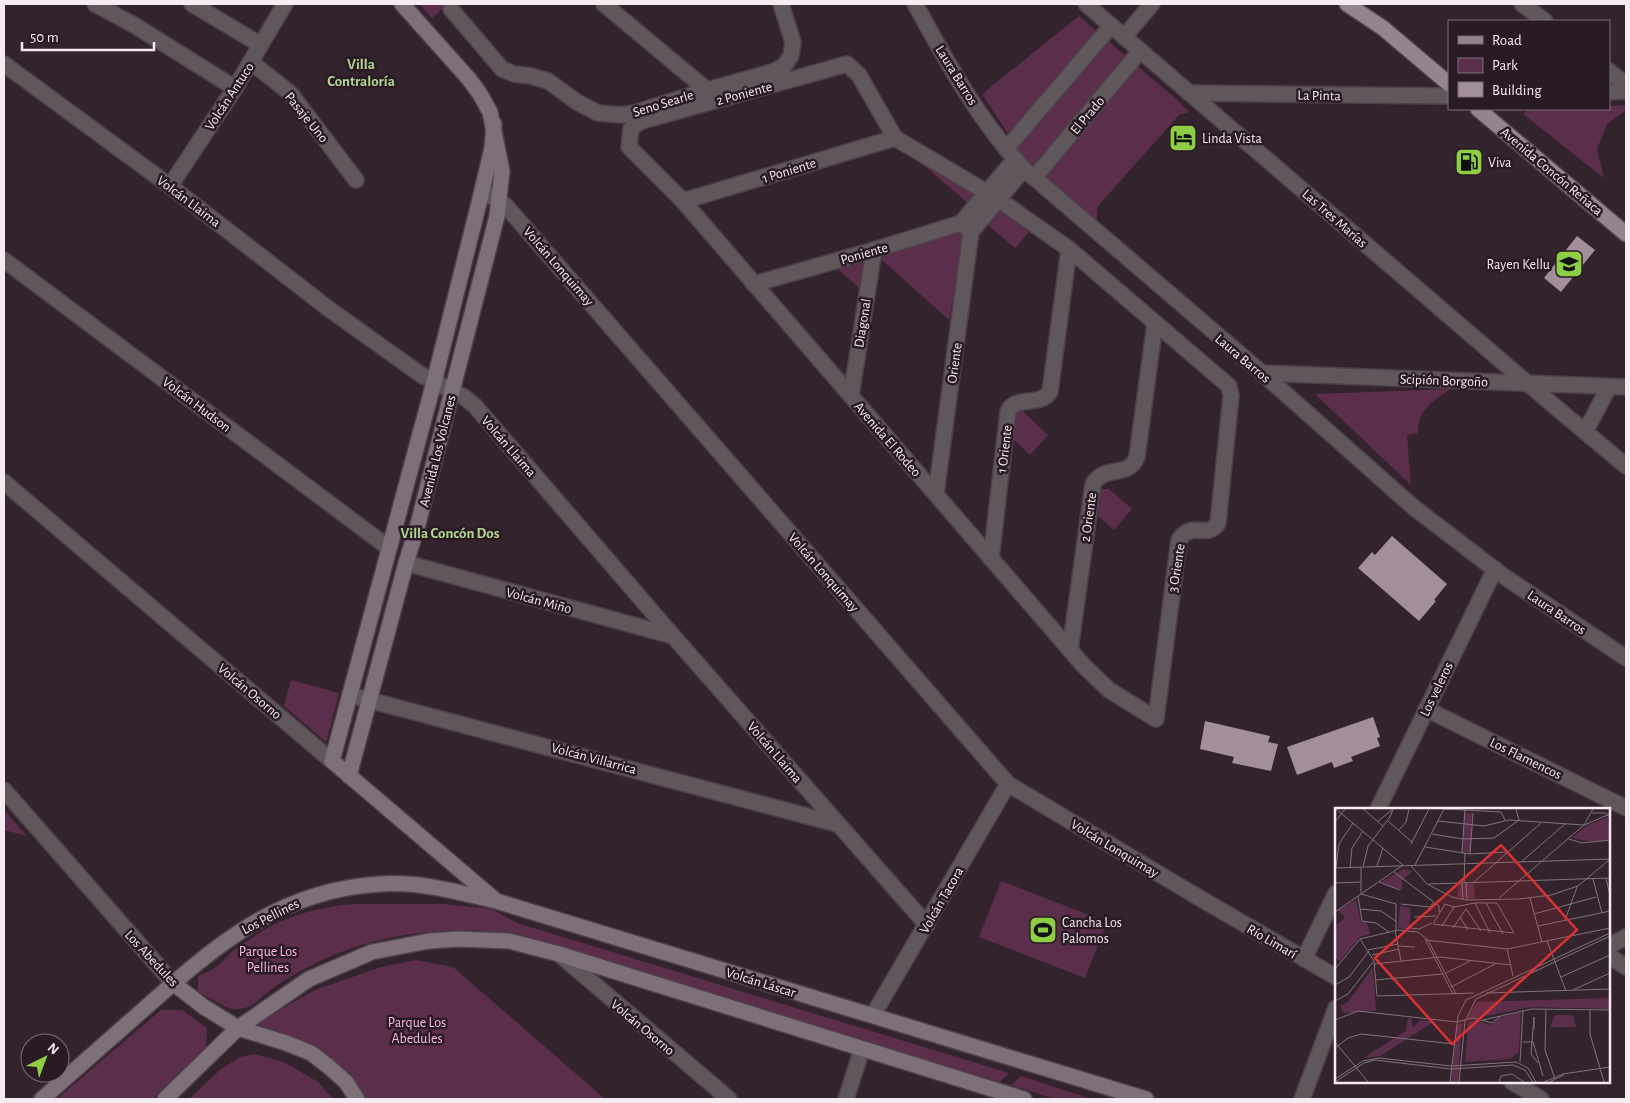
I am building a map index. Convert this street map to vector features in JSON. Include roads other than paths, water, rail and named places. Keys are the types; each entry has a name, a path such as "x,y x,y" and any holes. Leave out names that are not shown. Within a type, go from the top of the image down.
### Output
{"main road":[{"path":"1348,4 1383,28 1448,83"},
{"path":"1360,4 1383,28"},
{"name":"Avenida Concón Reñaca","path":"1479,110 1626,234"}],"street":[{"path":"95,4 134,25 235,88"},
{"path":"192,4 261,44"},
{"name":"Volcán Antuco","path":"170,186 235,88 285,4"},
{"name":"Avenida Los Volcanes","path":"349,776 418,524 497,216 502,171 494,124 490,112 474,86 402,4"},
{"path":"604,4 707,90"},
{"name":"Seno Searle","path":"451,9 502,69 514,74 532,76 548,81 577,102 598,112 622,115 778,70 788,62 793,49 793,42 781,4"},
{"name":"Laura Barros","path":"915,4 954,73 1020,164 1412,506 1495,569 1626,658"},
{"name":"Las Tres Marías","path":"1086,4 1626,466"},
{"path":"1124,37 1152,4"},
{"path":"1522,4 1544,20"},
{"name":"El Prado","path":"1020,164 1111,26"},
{"name":"El Prado","path":"966,227 1020,164 1140,51"},
{"name":"Pasaje Uno","path":"250,62 290,93 356,180"},
{"name":"Volcán Llaima","path":"4,64 170,186 329,309 420,374 464,397 475,406 673,636 927,925"},
{"name":"2 Poniente","path":"629,147 631,128 642,121 847,64 859,75 895,138"},
{"path":"1610,72 1626,85"},
{"path":"1610,92 1626,91"},
{"name":"La Pinta","path":"1189,93 1448,96"},
{"name":"Avenida Los Volcanes","path":"332,761 434,382 482,192 492,148 494,124"},
{"path":"895,138 993,196 1069,249 1155,323"},
{"name":"1 Poniente","path":"683,202 895,138"},
{"name":"Avenida El Rodeo","path":"629,147 683,202 1089,671 1110,690 1156,719"},
{"name":"Volcán Lonquimay","path":"482,192 499,200 512,213 1008,784 1208,904"},
{"name":"Poniente","path":"754,284 874,250 966,227"},
{"name":"Oriente","path":"936,494 966,227"},
{"name":"1 Oriente","path":"991,559 1008,412 1015,403 1039,400 1050,392 1069,249"},
{"name":"Diagonal","path":"851,396 874,250"},
{"name":"Volcán Hudson","path":"4,260 389,548"},
{"name":"3 Oriente","path":"1155,323 1230,386 1231,396 1218,523 1208,531 1191,530 1186,532 1179,540 1156,719"},
{"name":"2 Oriente","path":"1070,650 1093,484 1096,478 1102,474 1125,470 1135,463 1155,323"},
{"name":"Scipión Borgoño","path":"1262,374 1626,387"},
{"path":"1585,432 1609,387"},
{"name":"Volcán Osorno","path":"4,482 496,901"},
{"name":"Volcán Miño","path":"406,563 673,636"},
{"name":"Los veleros","path":"1378,808 1495,569"},
{"name":"Volcán Villarrica","path":"350,694 837,824"},
{"name":"Los Flamencos","path":"1426,709 1626,808"},
{"name":"Volcán Tacora","path":"873,1015 1008,784"},
{"name":"Los Abedules","path":"4,790 173,983 204,1007 238,1028 311,1053 346,1082 357,1099"},
{"name":"Los Pellines","path":"42,1099 173,983 223,943 263,917 306,898 355,886 407,884 432,886 496,901"},
{"path":"1304,959 1335,895"},
{"name":"Volcán Láscar","path":"496,901 1146,1099"},
{"name":"Río Limarí","path":"1208,904 1335,976"},
{"path":"1610,945 1626,937"},
{"path":"165,1099 238,1028 309,978 372,952 429,941 458,939 509,941 559,954 1024,1099"},
{"name":"Volcán Osorno","path":"559,954 728,1099"},
{"path":"1610,957 1626,967"},
{"path":"1302,1099 1335,1011"},
{"path":"846,1099 862,1049"},
{"path":"1514,1083 1541,1099"}],"place":[{"name":"Linda Vista","path":"1183,138"},
{"name":"Viva","path":"1469,162"},
{"name":"Rayen Kellu","path":"1569,264"},
{"name":"Cancha Los Palomos","path":"1043,930"}],"district":[{"name":"Villa Contraloría","path":"361,72"},
{"name":"Villa Concón Dos","path":"450,533"}],"park label":[{"name":"Parque Los Pellines","path":"268,960"},
{"name":"Parque Los Abedules","path":"417,1030"}]}
